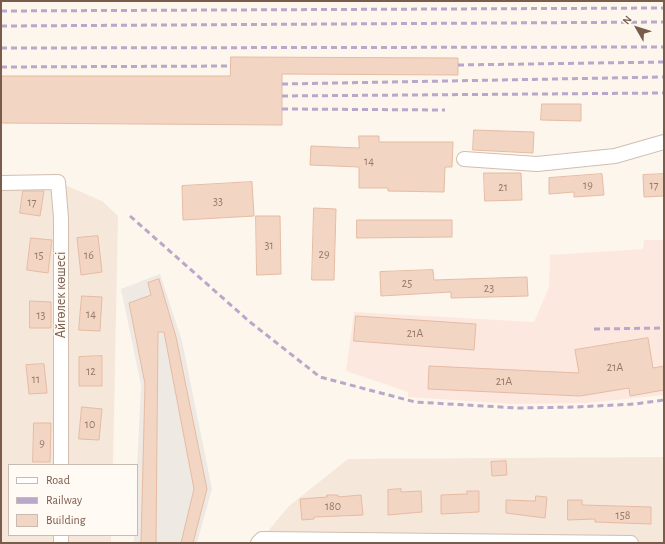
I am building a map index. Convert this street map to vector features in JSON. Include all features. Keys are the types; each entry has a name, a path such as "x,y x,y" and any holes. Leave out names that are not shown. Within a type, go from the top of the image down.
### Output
{"street":[{"path":"464,159 537,164 615,156 664,142"},
{"name":"Айгөлек көшесі","path":"1,183 58,182 61,218 61,464"},
{"path":"260,541 631,543"}],"shaded area":[{"path":"58,182 102,201 118,216 113,464 8,464 8,536 111,536 111,543 1,543 1,183"},
{"path":"644,240 664,240 664,395 586,403 513,404 408,397 408,392 346,371 354,312 534,322 549,287 550,255 643,249"},
{"path":"160,274 182,341 212,489 197,543 134,543 134,536 138,536 137,464 141,385 121,289"},
{"path":"664,457 664,543 258,543 289,506 348,459"}],"building":[{"path":"231,57 458,58 458,75 282,74 282,125 1,123 1,76 230,76"},
{"path":"542,104 581,104 581,121 541,120"},
{"path":"474,130 534,132 533,153 473,150"},
{"path":"359,136 379,136 379,142 453,142 452,167 445,167 444,192 388,191 388,188 359,188 359,167 310,165 311,146 359,148"},
{"path":"484,173 521,173 522,200 485,201"},
{"path":"602,174 604,195 574,197 574,192 549,194 549,178"},
{"path":"664,174 664,196 644,197 643,175"},
{"path":"252,182 254,216 183,220 182,186"},
{"path":"23,191 44,191 40,216 20,213"},
{"path":"314,208 336,209 334,280 312,280"},
{"path":"256,216 280,216 281,274 257,275"},
{"path":"357,220 452,220 452,237 357,238"},
{"path":"98,236 102,272 81,275 77,238"},
{"path":"31,238 52,240 48,273 27,270"},
{"path":"433,270 434,280 527,277 528,296 451,298 451,292 381,296 380,272"},
{"path":"159,279 176,337 207,489 193,543 181,543 194,489 164,332 158,332 156,543 141,543 145,384 129,303 151,295 148,283"},
{"path":"82,296 102,297 100,331 79,330"},
{"path":"30,301 51,302 51,328 30,328"},
{"path":"356,316 476,324 474,350 354,341"},
{"path":"648,338 653,368 664,366 664,390 630,396 629,388 580,396 428,389 429,366 579,373 575,350"},
{"path":"102,356 102,386 79,386 79,357"},
{"path":"44,364 47,393 29,394 26,365"},
{"path":"82,407 102,409 99,440 79,439"},
{"path":"34,423 51,423 50,462 33,462"},
{"path":"506,461 507,475 492,476 491,462"},
{"path":"401,489 401,492 421,491 422,512 388,515 388,490"},
{"path":"467,491 479,491 479,512 441,514 441,495 467,494"},
{"path":"327,495 338,495 338,497 361,495 363,515 314,517 314,519 302,520 300,499 327,497"},
{"path":"536,496 547,497 545,518 506,513 506,500 535,501"},
{"path":"568,500 582,500 582,505 651,507 651,524 595,522 595,519 568,520"}],"railway":[{"path":"1,11 664,8"},
{"path":"1,26 664,22"},
{"path":"1,48 664,47"},
{"path":"458,65 664,62"},
{"path":"1,67 231,66"},
{"path":"282,84 664,77"},
{"path":"282,96 664,93"},
{"path":"282,109 445,110"},
{"path":"130,216 250,322 320,377 415,402 518,408 635,404 664,400"},
{"path":"594,329 664,328"}]}
